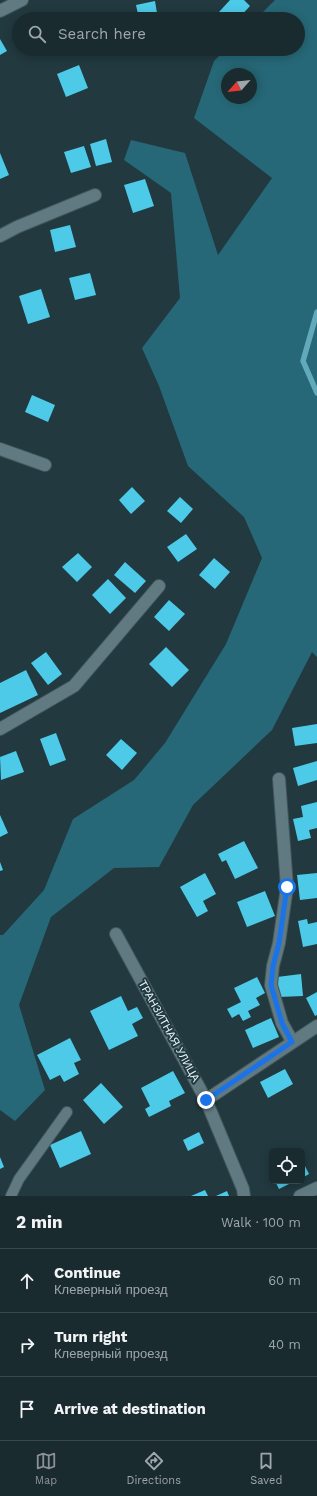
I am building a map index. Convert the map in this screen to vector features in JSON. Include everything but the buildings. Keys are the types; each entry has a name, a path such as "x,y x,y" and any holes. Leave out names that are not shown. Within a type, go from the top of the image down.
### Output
{"street":[{"path":"0,11 22,0"},
{"path":"0,236 17,227 95,195"},
{"path":"0,449 45,465"},
{"path":"0,729 74,686 159,586"},
{"path":"279,779 287,887 271,985 282,1023 292,1042"},
{"name":"ТРАНЗИТНАЯ УЛИЦА","path":"116,934 206,1100 243,1189 244,1196"},
{"path":"206,1100 317,1026"},
{"path":"300,1196 317,1188"}],"lane":[{"path":"11,1196 19,1179 67,1112"}],"shaded area":[{"path":"275,0 317,0 317,657 312,652 272,730 193,805 159,867 114,868 51,917 19,1005 45,1090 15,1121 0,1110 0,935 3,935 44,890 73,819 134,780 165,743 226,644 262,558 244,517 188,466 159,386 142,348 180,298 171,193 124,160 131,140 185,153 218,255 272,178 194,118 214,61 219,56 305,56 305,12 263,12"}],"waterway":[{"path":"317,312 303,361 317,393"}],"route":[{"path":"206,1100 292,1042 282,1023 271,985 287,887"}]}
